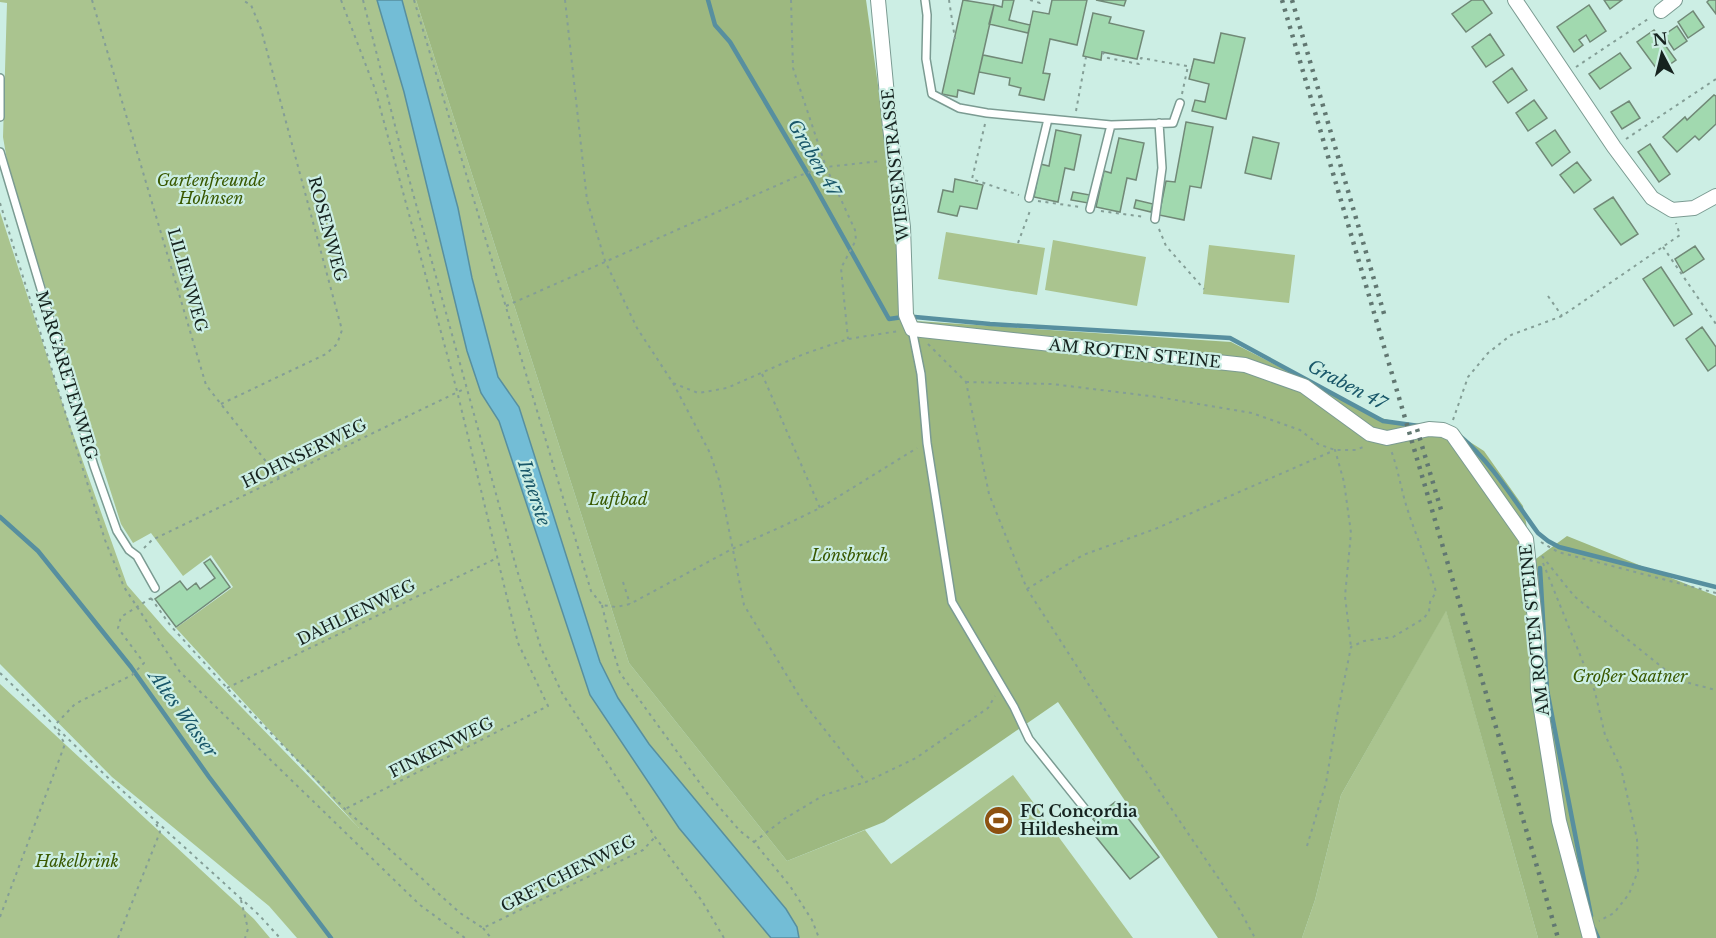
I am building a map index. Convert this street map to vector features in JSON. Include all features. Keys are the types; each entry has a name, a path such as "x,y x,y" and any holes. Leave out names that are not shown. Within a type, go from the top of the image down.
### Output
{"street":[{"name":"WIESENSTRASSE","path":"878,0 890,127 903,227 906,315 912,329"},
{"path":"1515,0 1614,147 1652,198 1672,210 1694,208 1716,196"},
{"path":"1660,11 1675,0"},
{"name":"AM ROTEN STEINE","path":"912,329 1245,365 1304,386 1370,434 1387,438 1429,429 1443,430 1452,434 1525,536 1537,638 1538,691 1559,821 1588,933"}],"lane":[{"path":"925,0 926,59 932,94 959,108 987,113 1111,125 1173,123 1180,103"},
{"path":"0,78 0,117"},
{"path":"1029,198 1048,119"},
{"path":"1155,219 1162,168 1159,123"},
{"path":"1090,209 1111,125"},
{"name":"MARGARETENWEG","path":"0,152 88,445 113,520 117,531 129,550 137,556 155,588"},
{"path":"912,329 921,374 927,443 952,602 1014,707 1029,739 1089,814"}],"path":[{"name":"LILIENWEG","path":"92,0 206,385 279,478"},
{"name":"ROSENWEG","path":"221,404 326,354 338,344 342,330 261,29 251,5 242,0"},
{"path":"341,0 375,89 457,391 497,558"},
{"path":"363,0 466,388 541,648 562,693 656,837 702,901 724,938"},
{"path":"414,0 591,591 602,605 620,673 707,793 754,842 790,886 812,920 819,938"},
{"path":"565,0 587,200 605,261 637,328 673,383 710,453 719,480 744,605 803,702 866,782"},
{"path":"791,0 793,68 826,167 855,230 856,240 841,268 848,339"},
{"path":"949,0 955,39"},
{"path":"1030,0 1040,3 1041,0"},
{"path":"1566,74 1660,11"},
{"path":"1102,52 1108,58 1139,64 1142,58 1190,66 1180,103"},
{"path":"1074,122 1086,57"},
{"path":"1614,147 1716,79"},
{"path":"987,113 972,179 1029,198"},
{"path":"506,306 798,176 826,167 873,161"},
{"path":"1018,243 1034,200 1155,219 1166,246 1204,289"},
{"path":"0,203 105,540 124,587 136,607 180,672 420,905 465,938"},
{"path":"1452,424 1468,377 1488,353 1511,335 1562,316 1680,235 1672,210"},
{"path":"1663,247 1716,324"},
{"path":"1548,296 1562,316"},
{"path":"673,383 698,393 727,388 804,354 848,339 912,329 966,382 989,494 1027,589 1118,730 1238,907 1255,938"},
{"path":"762,374 820,508"},
{"path":"966,382 1052,384 1158,397 1252,413 1300,430 1318,444 1335,450 1356,450 1387,438 1406,504 1436,592 1430,603 1429,612 1423,619 1393,637 1364,641 1351,647"},
{"name":"HOHNSERWEG","path":"152,540 466,388"},
{"path":"602,605 616,608 630,603 732,549 820,508 927,443"},
{"path":"1027,589 1083,555 1155,530 1335,450"},
{"path":"1307,846 1326,783 1351,647 1345,596 1351,533 1344,482 1335,450"},
{"path":"1525,536 1558,552 1716,593"},
{"path":"1525,536 1545,566 1595,692 1605,735 1621,768 1636,839 1638,871 1629,894 1614,913 1588,933"},
{"path":"1538,550 1574,596 1663,668 1685,681 1716,690"},
{"name":"DAHLIENWEG","path":"227,688 497,558"},
{"name":"FINKENWEG","path":"345,809 548,706 518,643 497,558"},
{"path":"623,582 630,603"},
{"path":"54,726 75,704 132,675 144,663 118,628 121,616 151,598 170,625 227,688 345,809 460,913 483,928 491,938"},
{"path":"0,673 280,938"},
{"path":"754,842 784,819 824,795 866,782 916,758 988,708 1001,686"},
{"path":"0,917 65,744 54,726"},
{"path":"118,938 160,832 155,820"},
{"name":"GRETCHENWEG","path":"483,928 643,850 656,837"},
{"path":"240,898 248,929 244,938"}],"green space":[{"name":"Gartenfreunde Hohnsen","path":"0,0 377,0 404,92 467,351 481,393 499,421 590,695 679,828 771,938 297,938 269,906 112,777 0,664 0,212 66,414 127,585 167,631 359,828 176,628 233,587 211,555 183,576 151,533 133,543 121,524 9,172 3,137 7,3 0,2"},
{"path":"402,0 416,0 629,663 787,861 865,830 891,864 1013,775 1133,938 799,938 797,927 786,909 649,744 618,698 600,662 519,407 498,377 472,278 458,208"},
{"name":"Lönsbruch","path":"416,0 866,0 896,213 901,320 1231,342 1377,417 1397,422 1445,426 1484,451 1523,506 1533,561 1567,536 1716,596 1716,938 1538,938 1446,611 1341,795 1315,900 1302,938 1218,938 1058,702 884,822 787,861 629,663"},
{"path":"946,232 1045,248 1037,295 938,279"},
{"path":"1053,240 1146,257 1137,306 1045,290"},
{"path":"1209,245 1295,255 1289,303 1203,294"},
{"path":"1446,610 1538,938 1302,938 1315,900 1341,795"},
{"name":"Hakelbrink","path":"0,684 254,919 270,938 0,938"}],"water":[{"name":"Innerste","path":"377,0 402,0 458,208 472,278 498,377 519,407 600,662 618,698 649,744 786,909 797,927 799,938 771,938 679,828 590,695 499,421 481,393 467,351 404,92"}],"building":[{"path":"963,0 994,5 974,94 958,90 957,97 942,94"},
{"path":"1003,0 1014,0 1009,20 1030,25 1028,33 989,24 994,5 1002,7"},
{"path":"1052,0 1087,0 1077,45 1050,39 1043,73 1050,74 1044,100 1019,95 1021,88 1009,85 1010,78 979,72 983,55 1022,63 1033,11 1049,14"},
{"path":"1096,0 1126,0 1124,6"},
{"path":"1472,0 1483,0 1492,13 1466,32 1452,14"},
{"path":"1604,0 1622,0 1610,9"},
{"path":"1716,0 1716,14 1707,2"},
{"path":"1589,5 1606,31 1590,42 1586,35 1579,40 1583,45 1574,52 1557,27"},
{"path":"1693,11 1704,27 1688,38 1678,22"},
{"path":"1093,13 1111,17 1109,23 1144,31 1137,59 1102,52 1101,60 1083,56"},
{"path":"1677,26 1687,41 1674,50 1664,35"},
{"path":"1654,30 1676,60 1659,72 1637,42"},
{"path":"1221,33 1245,38 1226,119 1192,111 1195,100 1205,102 1209,84 1189,79 1194,59 1214,63"},
{"path":"1490,34 1504,55 1486,67 1472,47"},
{"path":"1620,53 1631,68 1600,89 1589,74"},
{"path":"1512,68 1527,90 1508,103 1493,82"},
{"path":"1714,95 1716,96 1716,124 1699,140 1695,136 1677,152 1663,137 1685,117 1687,120"},
{"path":"1534,100 1547,118 1528,131 1516,113"},
{"path":"1629,101 1640,118 1622,129 1611,112"},
{"path":"1186,122 1213,127 1201,188 1190,186 1184,220 1159,215 1166,181 1175,182"},
{"path":"1056,130 1081,135 1074,170 1065,168 1058,202 1034,197 1040,164 1049,166"},
{"path":"1555,130 1570,152 1552,166 1536,143"},
{"path":"1253,137 1279,143 1271,179 1245,173"},
{"path":"1119,138 1144,143 1136,180 1127,178 1120,212 1096,207 1104,171 1111,173"},
{"path":"1650,144 1670,174 1659,182 1638,152"},
{"path":"1577,162 1591,180 1574,193 1560,175"},
{"path":"955,179 983,185 977,209 960,206 957,216 938,212 943,190 953,192"},
{"path":"1073,192 1090,195 1088,203 1071,200"},
{"path":"1613,197 1638,234 1621,245 1594,209"},
{"path":"1136,200 1153,204 1151,212 1134,208"},
{"path":"1695,246 1704,259 1683,273 1675,259"},
{"path":"1661,267 1692,314 1674,326 1643,279"},
{"path":"1702,327 1716,347 1716,365 1708,371 1686,339"},
{"path":"210,559 230,587 176,627 155,599 180,581 187,590 196,583 200,589 215,578 204,563"},
{"path":"1115,802 1159,857 1130,879 1092,832 1099,826 1093,819"}],"waterway":[{"name":"Graben 47","path":"708,0 715,25 730,42 809,176 889,319 903,317"},
{"name":"Graben 47","path":"915,317 990,324 1230,338 1383,421 1419,426"},
{"name":"Graben 47","path":"1460,436 1492,470 1538,533 1548,541 1559,547 1716,587"},
{"name":"Altes Wasser","path":"0,517 38,551 131,667 209,777 331,938"},
{"path":"1540,568 1547,690 1591,916"},
{"path":"1594,929 1598,938"}],"railway":[{"path":"1282,0 1558,938"},
{"path":"1292,0 1385,317"},
{"path":"1417,429 1442,513"}],"place":[{"name":"FC Concordia Hildesheim","path":"999,820"}],"park label":[{"name":"Luftbad","path":"618,499"},
{"name":"Großer Saatner","path":"1630,676"}]}
